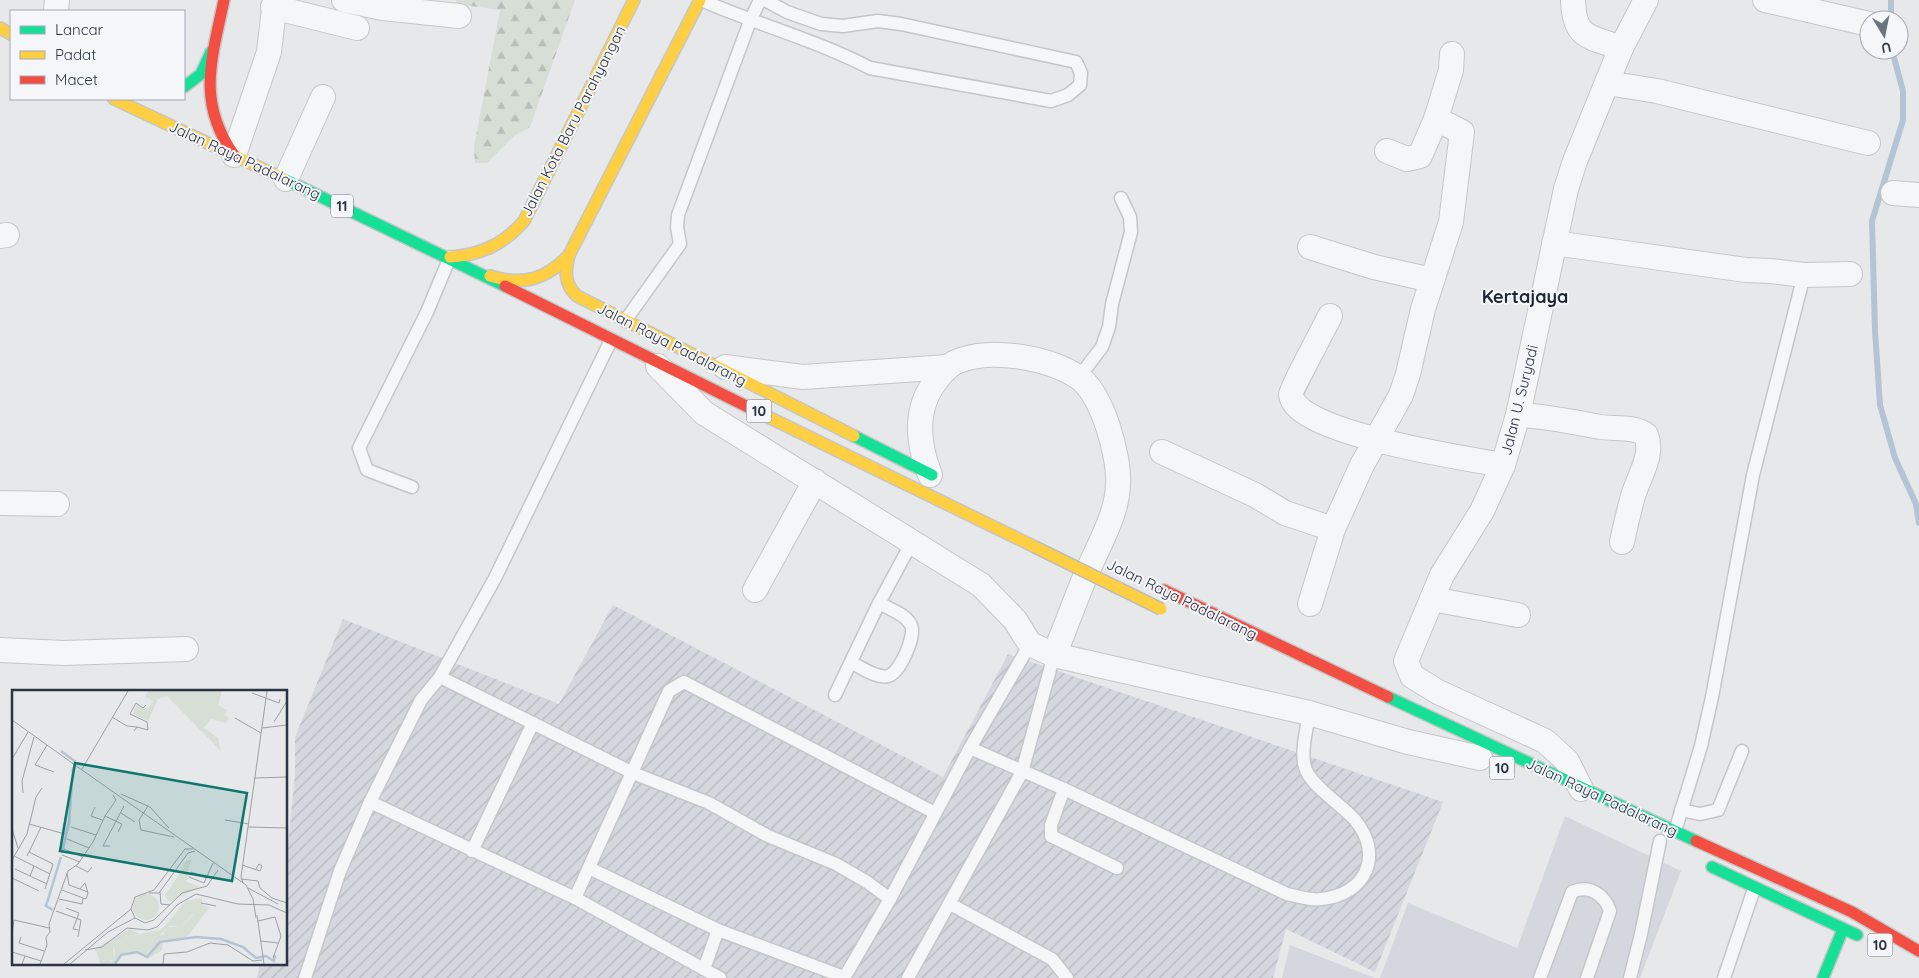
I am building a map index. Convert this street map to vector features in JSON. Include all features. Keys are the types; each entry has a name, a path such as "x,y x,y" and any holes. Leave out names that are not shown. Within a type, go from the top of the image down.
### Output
{"main road":[{"path":"185,86 195,79 208,62 224,0"},
{"path":"224,0 211,71 209,105 217,133 234,155"},
{"name":"Jalan Kota Baru Parahyangan","path":"450,257 472,255 488,250 509,236 524,221 634,0"},
{"path":"569,255 700,0"},
{"name":"Jalan Raya Padalarang","path":"116,100 485,274 610,340 1165,611"},
{"name":"Jalan Raya Padalarang","path":"485,274 507,281 528,281 548,275 569,255"},
{"name":"Jalan Raya Padalarang","path":"569,255 565,278 570,290 580,298 935,477"},
{"name":"Jalan Raya Padalarang","path":"1080,549 1105,562"},
{"name":"Jalan Raya Padalarang","path":"1160,588 1581,789 1852,912 1919,951"},
{"name":"10","path":"1426,733 1484,760"},
{"name":"10","path":"1703,863 1754,889 1869,940"},
{"path":"1823,978 1842,929"},
{"name":"10","path":"1896,952 1919,960"}],"street":[{"path":"344,0 383,8 459,16"},
{"path":"1573,0 1575,23 1578,29 1586,35 1621,48"},
{"name":"Jalan U. Suryadi","path":"1581,789 1567,761 1544,741 1438,692 1412,676 1406,666 1407,656 1442,575 1482,511 1503,465 1518,414 1566,189 1575,161 1621,48 1646,0"},
{"path":"1765,0 1859,22"},
{"path":"234,155 269,52 274,4 357,28"},
{"path":"1387,151 1407,158 1420,156 1436,119 1451,70 1452,54"},
{"path":"1608,83 1657,91 1868,143"},
{"path":"286,179 323,96"},
{"path":"1310,604 1333,529 1375,440 1401,395 1432,280 1451,222 1463,134 1460,129 1436,119"},
{"path":"1893,193 1919,195"},
{"path":"1554,243 1693,264 1804,275 1850,274"},
{"path":"1310,247 1374,267 1432,280"},
{"path":"1330,316 1292,390 1291,398 1294,404 1308,414 1375,440 1503,465"},
{"path":"935,477 923,457 920,421 927,394 948,367 960,360 975,356 1023,356 1044,362 1079,377 1097,401 1103,413 1113,447 1118,485 1104,536 1054,655"},
{"path":"650,358 704,413 981,585 1015,620 1030,644 1054,655 1309,714 1408,742 1484,760"},
{"path":"713,365 803,376 948,367"},
{"path":"1518,414 1547,416 1602,427 1641,431 1646,435 1649,445 1647,459 1628,514 1622,542"},
{"path":"1162,452 1255,495 1285,513 1333,529"},
{"path":"755,590 815,481"},
{"path":"0,503 57,504"},
{"path":"1432,599 1518,615"},
{"path":"0,650 64,653 186,649"}],"lane":[{"path":"700,0 750,21 848,56 870,68 1051,101 1068,95 1080,85 1081,73 1076,62 901,24 878,21 843,26 821,24 787,12 765,0"},
{"path":"626,321 680,244 678,215 750,21 760,0"},
{"path":"1079,377 1102,347 1109,327 1112,304 1131,232 1130,217 1122,198"},
{"path":"412,487 367,470 358,448 427,312 450,257"},
{"path":"1675,831 1701,746 1712,697 1753,475 1804,275"},
{"path":"305,978 340,871 370,802 421,700 440,677 495,578 610,340"},
{"path":"835,695 852,663 879,603 912,542"},
{"path":"852,663 880,676 889,676 898,669 912,637 910,624 904,617 879,603"},
{"path":"589,868 718,930 844,978 890,899 970,748 1030,644"},
{"path":"908,978 1022,772 1054,655"},
{"path":"440,677 633,773 709,803 768,836 836,864 867,882 890,899"},
{"path":"575,898 669,691 684,682 935,813"},
{"path":"970,748 1064,789 1287,894 1320,900 1348,892 1362,880 1370,863 1365,836 1355,820 1307,774 1304,758 1309,714"},
{"path":"472,850 533,723"},
{"path":"1681,810 1707,814 1718,810 1742,751"},
{"path":"1064,789 1050,825 1051,836 1117,868"},
{"path":"370,802 575,898 720,978"},
{"path":"1630,978 1642,934 1660,841"},
{"path":"1540,978 1572,892 1578,889 1594,891 1601,895 1610,911 1587,978"},
{"path":"1724,978 1754,889"},
{"path":"950,904 1052,959 1067,978"},
{"path":"704,969 718,930"}],"shaded area":[{"path":"613,605 943,777 1008,654 1443,802 1375,972 1286,929 1273,978 257,978 260,966 288,966 288,844 295,775 295,737 343,619 559,704"},
{"path":"1565,816 1681,871 1640,978 1380,978 1408,903 1517,948"},
{"path":"1290,945 1375,978 1282,978"}],"green space":[{"path":"456,0 575,0 530,127 514,136 487,163 475,163 474,147 500,10 456,4"}],"waterway":[{"path":"1891,0 1891,10"},
{"path":"1895,60 1903,91 1903,120 1872,221 1875,331 1880,405 1895,458 1916,504 1919,523"}],"traffic: fast":[{"path":"185,86 201,74 211,52"},
{"path":"284,179 505,286"},
{"path":"854,436 932,475"},
{"path":"1388,697 1696,841"},
{"path":"1712,867 1857,935"},
{"path":"1823,978 1843,929"}],"traffic: slow":[{"path":"450,257 472,254 491,247 508,236 524,221 634,0"},
{"path":"490,276 513,280 533,279 551,270 569,255 700,0"},
{"path":"0,28 10,33"},
{"path":"116,100 284,179"},
{"path":"569,255 567,277 570,287 577,296 854,436"},
{"path":"758,412 1035,547"},
{"path":"1035,547 1161,609"}],"traffic: jam":[{"path":"224,0 212,61 210,79 211,98 222,136 234,155"},
{"path":"505,286 758,412"},
{"path":"1164,590 1388,697"},
{"path":"1696,841 1852,912 1919,951"}],"district":[{"name":"Kertajaya","path":"1525,296"}]}
